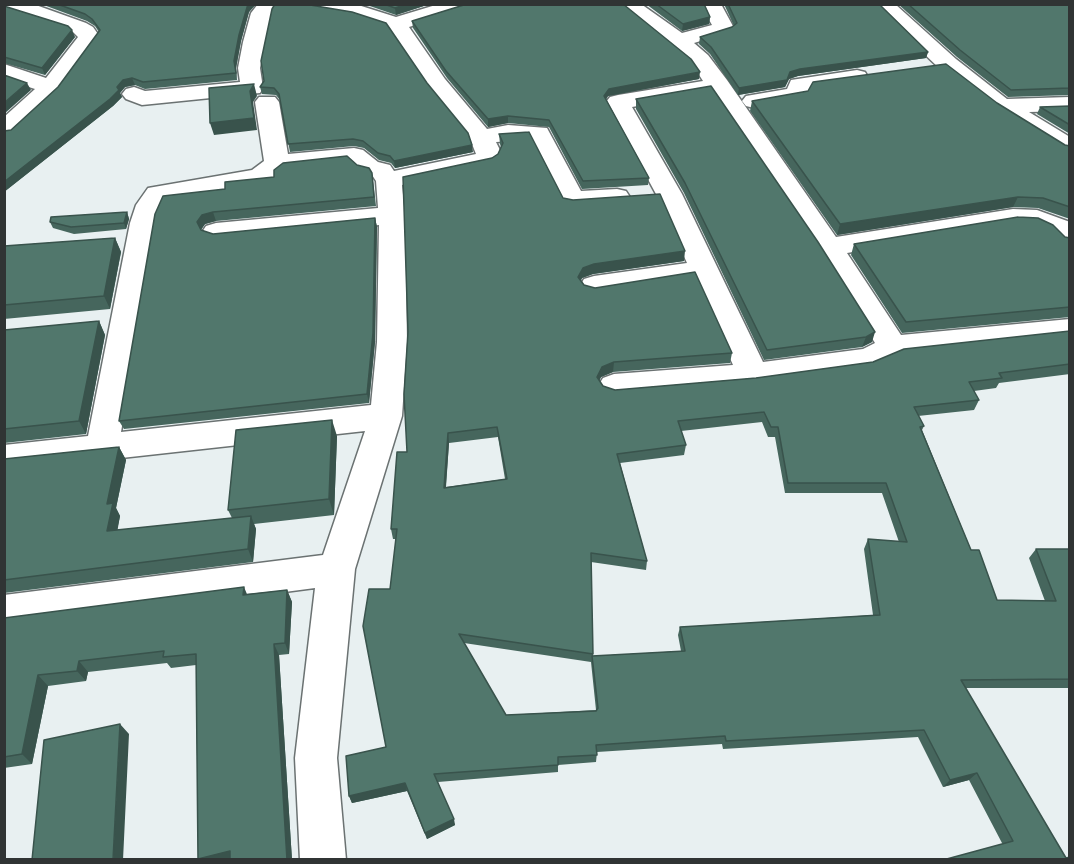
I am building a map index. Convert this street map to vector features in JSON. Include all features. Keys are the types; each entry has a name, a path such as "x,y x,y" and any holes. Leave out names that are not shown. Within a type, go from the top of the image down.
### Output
{"street":[{"path":"4,130 51,87 89,38 86,31 11,4"},
{"path":"134,94 142,98 252,88 249,68 254,42 261,13 270,4"},
{"path":"307,4 357,11 396,24 463,4"},
{"path":"627,4 679,41 700,60 829,247 893,347"},
{"path":"679,41 723,28 722,22 710,4"},
{"path":"882,4 948,64 1002,106 1070,148"},
{"path":"216,232 390,198 409,174 488,158 489,152 481,137 437,84 396,24"},
{"path":"925,68 948,64"},
{"path":"4,71 51,87"},
{"path":"753,375 669,194 618,102 725,95 797,94 799,85 879,74"},
{"path":"267,102 276,163"},
{"path":"1002,106 1070,104"},
{"path":"481,137 508,132 538,133 557,166 572,200 669,194"},
{"path":"102,448 113,321 129,240 157,194 260,176 276,163 354,155 369,167 381,170 390,198 392,342 386,416 366,483 336,569 316,758 323,860"},
{"path":"829,247 1013,217 1037,218 1050,223 1059,227 1070,239"},
{"path":"594,286 705,269"},
{"path":"615,386 753,375 868,359 893,347 1070,329"},
{"path":"4,458 386,416"},
{"path":"4,612 336,569"}],"building":[{"path":"57,4 248,4 234,61 236,73 143,82 132,78 123,80 117,87 119,90 110,99 4,182 4,131 11,130 58,87 100,30 85,14"},
{"path":"275,4 304,4 352,12 386,23 427,83 468,133 472,145 394,161 390,156 378,153 363,141 353,139 288,144 279,94 274,88 260,87 264,81 261,61"},
{"path":"384,4 407,4 395,8"},
{"path":"467,4 623,4 691,59 700,72 609,89 604,96 649,178 583,181 549,120 508,116 488,119 446,71 412,21"},
{"path":"656,4 704,4 710,17 683,24"},
{"path":"728,4 879,4 928,52 800,69 790,72 787,80 739,88 711,47 700,37 732,27 737,23"},
{"path":"908,4 1070,4 1070,88 1011,90 960,50"},
{"path":"4,6 68,26 72,30 42,68 4,57"},
{"path":"946,64 997,103 1070,146 1070,207 1043,198 1018,197 840,224 752,101 808,91 813,82"},
{"path":"4,75 27,83 4,103"},
{"path":"254,84 250,91 254,118 210,123 209,88"},
{"path":"711,86 818,242 875,332 866,337 767,350 685,183 636,99"},
{"path":"1070,106 1070,125 1040,107"},
{"path":"529,132 563,198 573,200 660,194 685,251 594,264 583,268 578,277 584,285 595,288 695,272 732,353 614,362 602,367 597,377 603,386 615,390 756,378 873,362 904,349 1070,331 1070,364 999,373 1002,378 969,382 979,400 914,407 924,426 920,427 971,550 979,550 997,600 1056,601 1036,549 1070,549 1070,679 961,680 1066,858 1070,857 1070,860 943,860 1013,841 977,773 950,780 924,730 726,741 725,736 596,745 597,755 558,757 558,765 434,774 454,819 425,833 405,783 349,796 346,756 386,747 363,626 369,589 390,589 397,529 391,529 397,452 407,452 404,394 408,332 403,177 492,158 498,154 503,143 499,134","holes":["764,412 771,427 778,427 788,483 886,483 907,542 868,539 880,615 680,627 685,651 592,656 598,708 596,711 506,715 459,634 593,654 591,553 647,561 617,454 686,445 678,421","497,427 507,479 444,488 448,433"]},
{"path":"347,156 357,165 369,168 372,173 374,197 213,212 202,215 197,222 201,230 213,234 375,218 373,333 367,394 119,421 155,214 163,196 225,189 225,182 274,177 274,170 283,163"},
{"path":"127,212 124,223 71,227 50,222 51,217"},
{"path":"1018,217 1038,218 1053,225 1065,237 1070,238 1070,307 906,322 854,244"},
{"path":"115,238 104,296 4,305 4,246"},
{"path":"99,321 79,421 4,429 4,330"},
{"path":"332,420 329,499 228,510 236,430"},
{"path":"119,447 107,504 113,503 107,531 251,516 248,549 4,580 4,459"},
{"path":"244,587 243,595 287,590 285,643 274,644 287,860 230,860 230,851 198,859 196,654 163,657 164,651 79,661 77,671 38,675 22,754 4,757 4,618"},
{"path":"120,724 113,860 32,860 44,740"}]}
